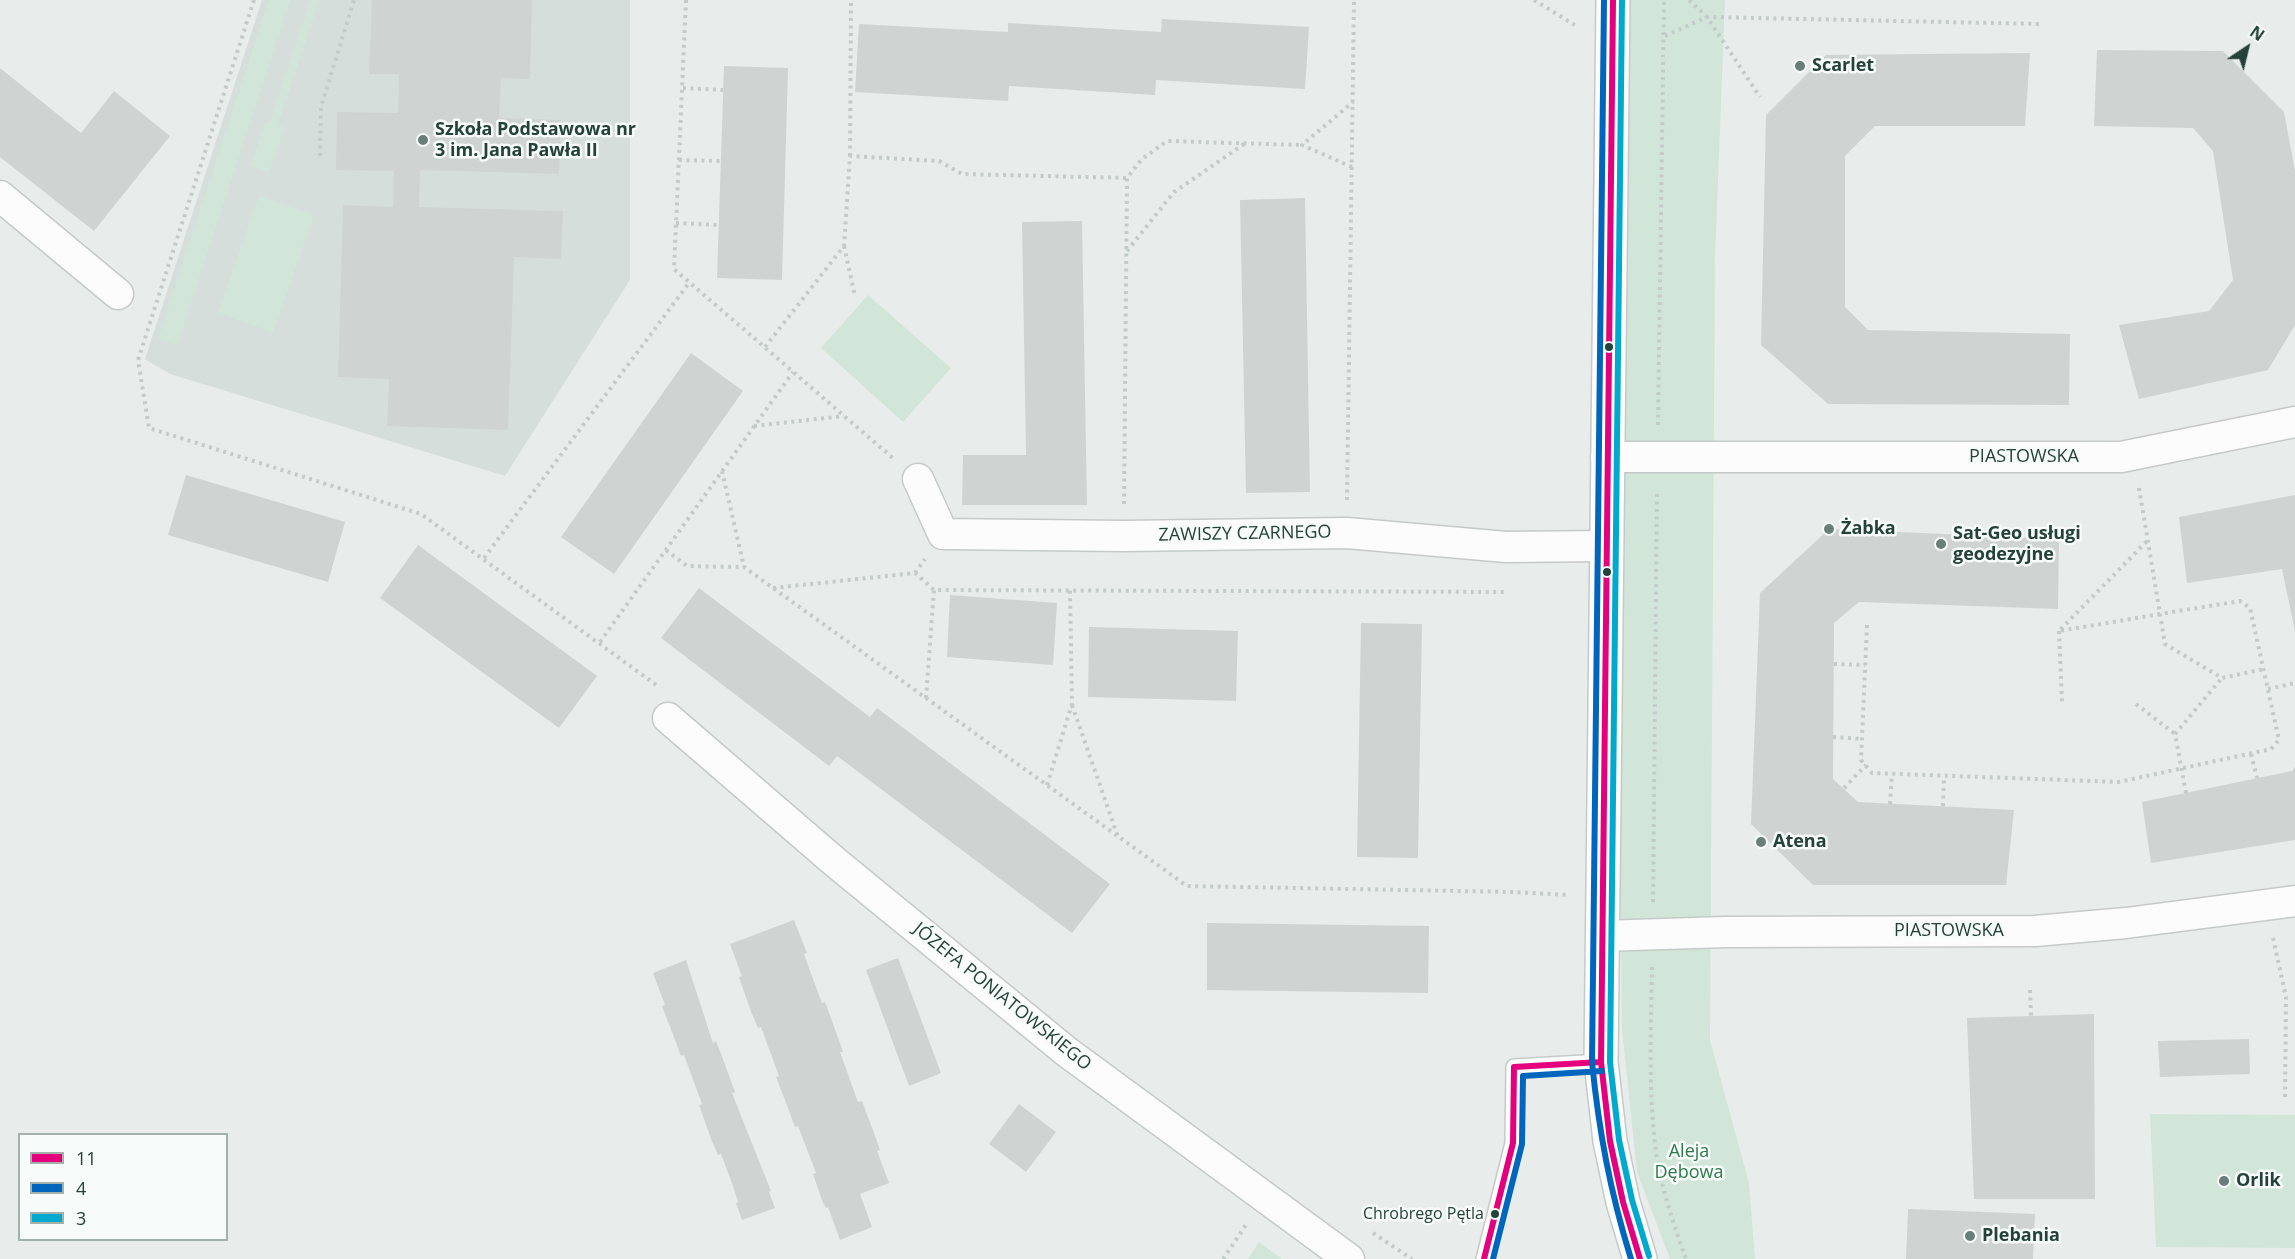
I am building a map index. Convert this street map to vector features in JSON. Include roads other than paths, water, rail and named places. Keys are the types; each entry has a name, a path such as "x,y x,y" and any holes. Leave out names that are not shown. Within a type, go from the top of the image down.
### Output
{"street":[{"path":"1613,0 1606,457 1601,1062 1610,1141 1623,1202 1640,1259"},
{"path":"0,196 118,294"},
{"name":"PIASTOWSKA","path":"1606,457 2121,457 2295,422"},
{"name":"ZAWISZY CZARNEGO","path":"918,479 943,534 1124,536 1347,533 1506,547 1606,546"},
{"name":"JÓZEFA PONIATOWSKIEGO","path":"667,705 835,862 1067,1052 1349,1259"},
{"name":"PIASTOWSKA","path":"1602,936 1653,933 2036,931 2126,923 2281,903"}],"lane":[{"path":"1484,1259 1513,1143 1514,1067 1601,1062"}],"place":[{"name":"Scarlet","path":"1800,66"},
{"name":"Szkoła Podstawowa nr 3 im. Jana Pawła II","path":"423,140"},
{"name":"Żabka","path":"1829,529"},
{"name":"Sat-Geo usługi geodezyjne","path":"1941,544"},
{"name":"Atena","path":"1761,842"},
{"name":"Orlik","path":"2224,1181"},
{"name":"Chrobrego Pętla","path":"1495,1214"},
{"name":"Plebania","path":"1970,1236"}],"park label":[{"name":"Aleja Dębowa","path":"1689,1162"}]}
